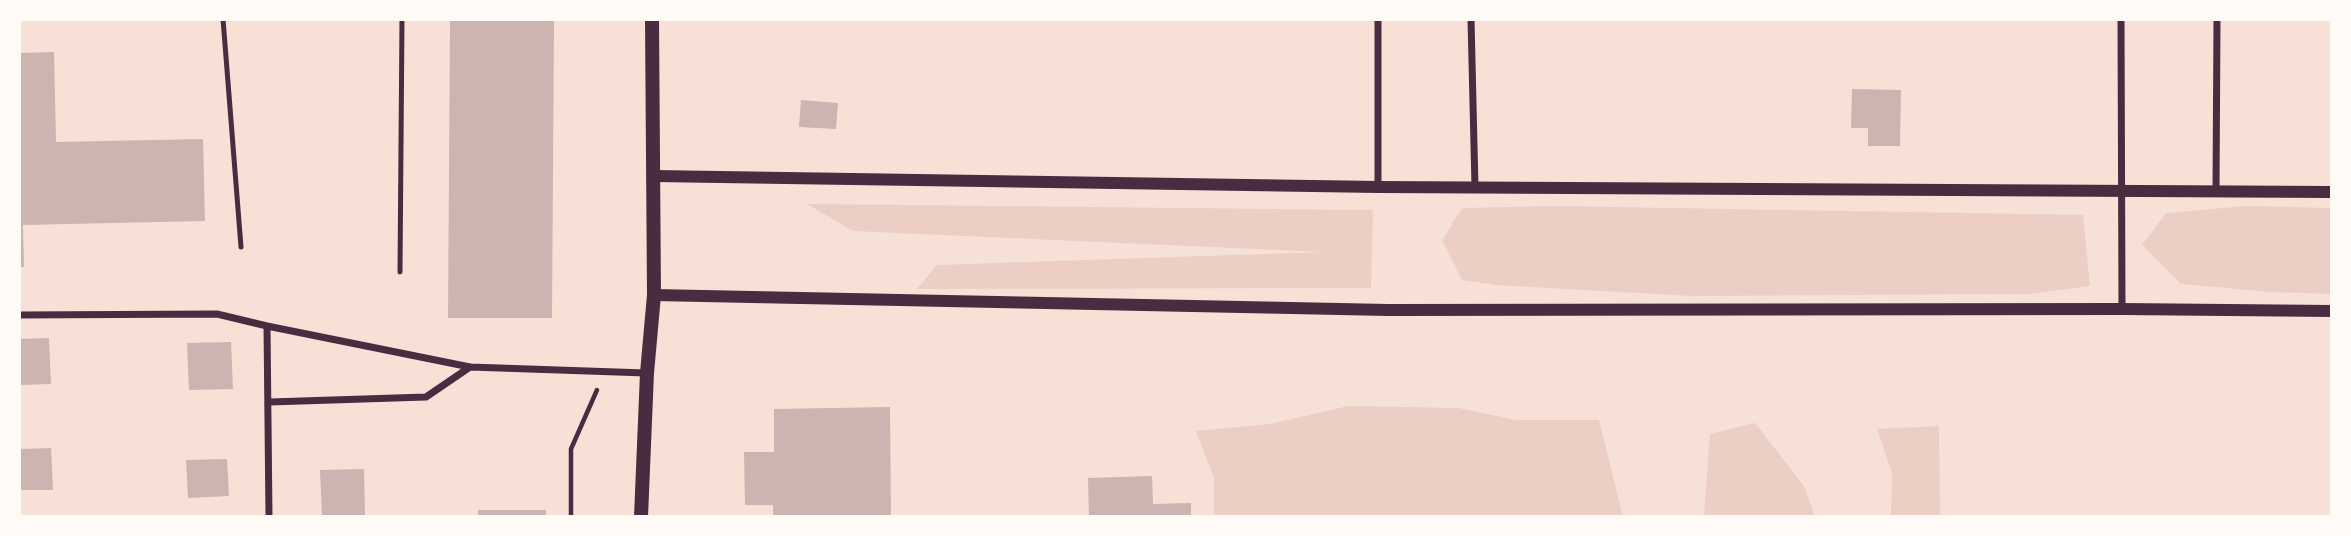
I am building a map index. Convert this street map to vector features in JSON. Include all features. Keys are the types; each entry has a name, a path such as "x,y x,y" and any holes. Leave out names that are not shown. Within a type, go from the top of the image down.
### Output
{"main road":[{"path":"641,517 647,373 654,295 652,19"}],"street":[{"path":"1378,19 1378,187"},
{"path":"1471,19 1475,187"},
{"path":"2121,19 2122,309"},
{"path":"2216,191 2217,19"},
{"path":"654,176 1378,187 2332,192"},
{"path":"654,295 1388,310 2332,311"},
{"path":"19,315 217,314 470,367 647,373"},
{"path":"267,326 270,402 269,517"},
{"path":"270,402 426,397 470,367"}],"lane":[{"path":"223,19 241,247"},
{"path":"400,272 402,19"}],"path":[{"path":"571,517 571,449 605,372"}],"shaded area":[{"path":"807,204 1373,210 1371,288 917,289 937,265 1322,252 853,231"},
{"path":"1555,206 2083,215 2090,286 2029,294 1691,296 1496,285 1462,280 1442,240 1462,208"},
{"path":"2246,206 2332,208 2332,294 2181,284 2142,245 2166,213"},
{"path":"1348,406 1459,408 1516,420 1599,420 1623,517 1214,517 1214,478 1196,431 1270,424"},
{"path":"1755,423 1804,486 1815,517 1704,517 1710,434"},
{"path":"1939,426 1940,517 1891,517 1892,473 1877,429"}],"building":[{"path":"450,19 554,19 552,318 448,318"},
{"path":"54,52 56,142 203,139 205,221 23,225 24,267 19,267 19,53"},
{"path":"1852,89 1901,90 1900,146 1868,146 1868,128 1851,128"},
{"path":"801,100 838,103 836,129 799,127"},
{"path":"49,338 51,384 19,385 19,339"},
{"path":"231,342 233,389 189,390 187,343"},
{"path":"890,407 891,517 773,517 773,505 745,505 744,452 774,452 774,409"},
{"path":"51,448 53,490 19,490 19,449"},
{"path":"227,459 229,496 188,498 186,460"},
{"path":"364,469 365,515 322,516 320,470"},
{"path":"1152,476 1153,504 1191,503 1191,517 1089,517 1088,478"},
{"path":"478,510 546,510 546,517 478,517"}]}
